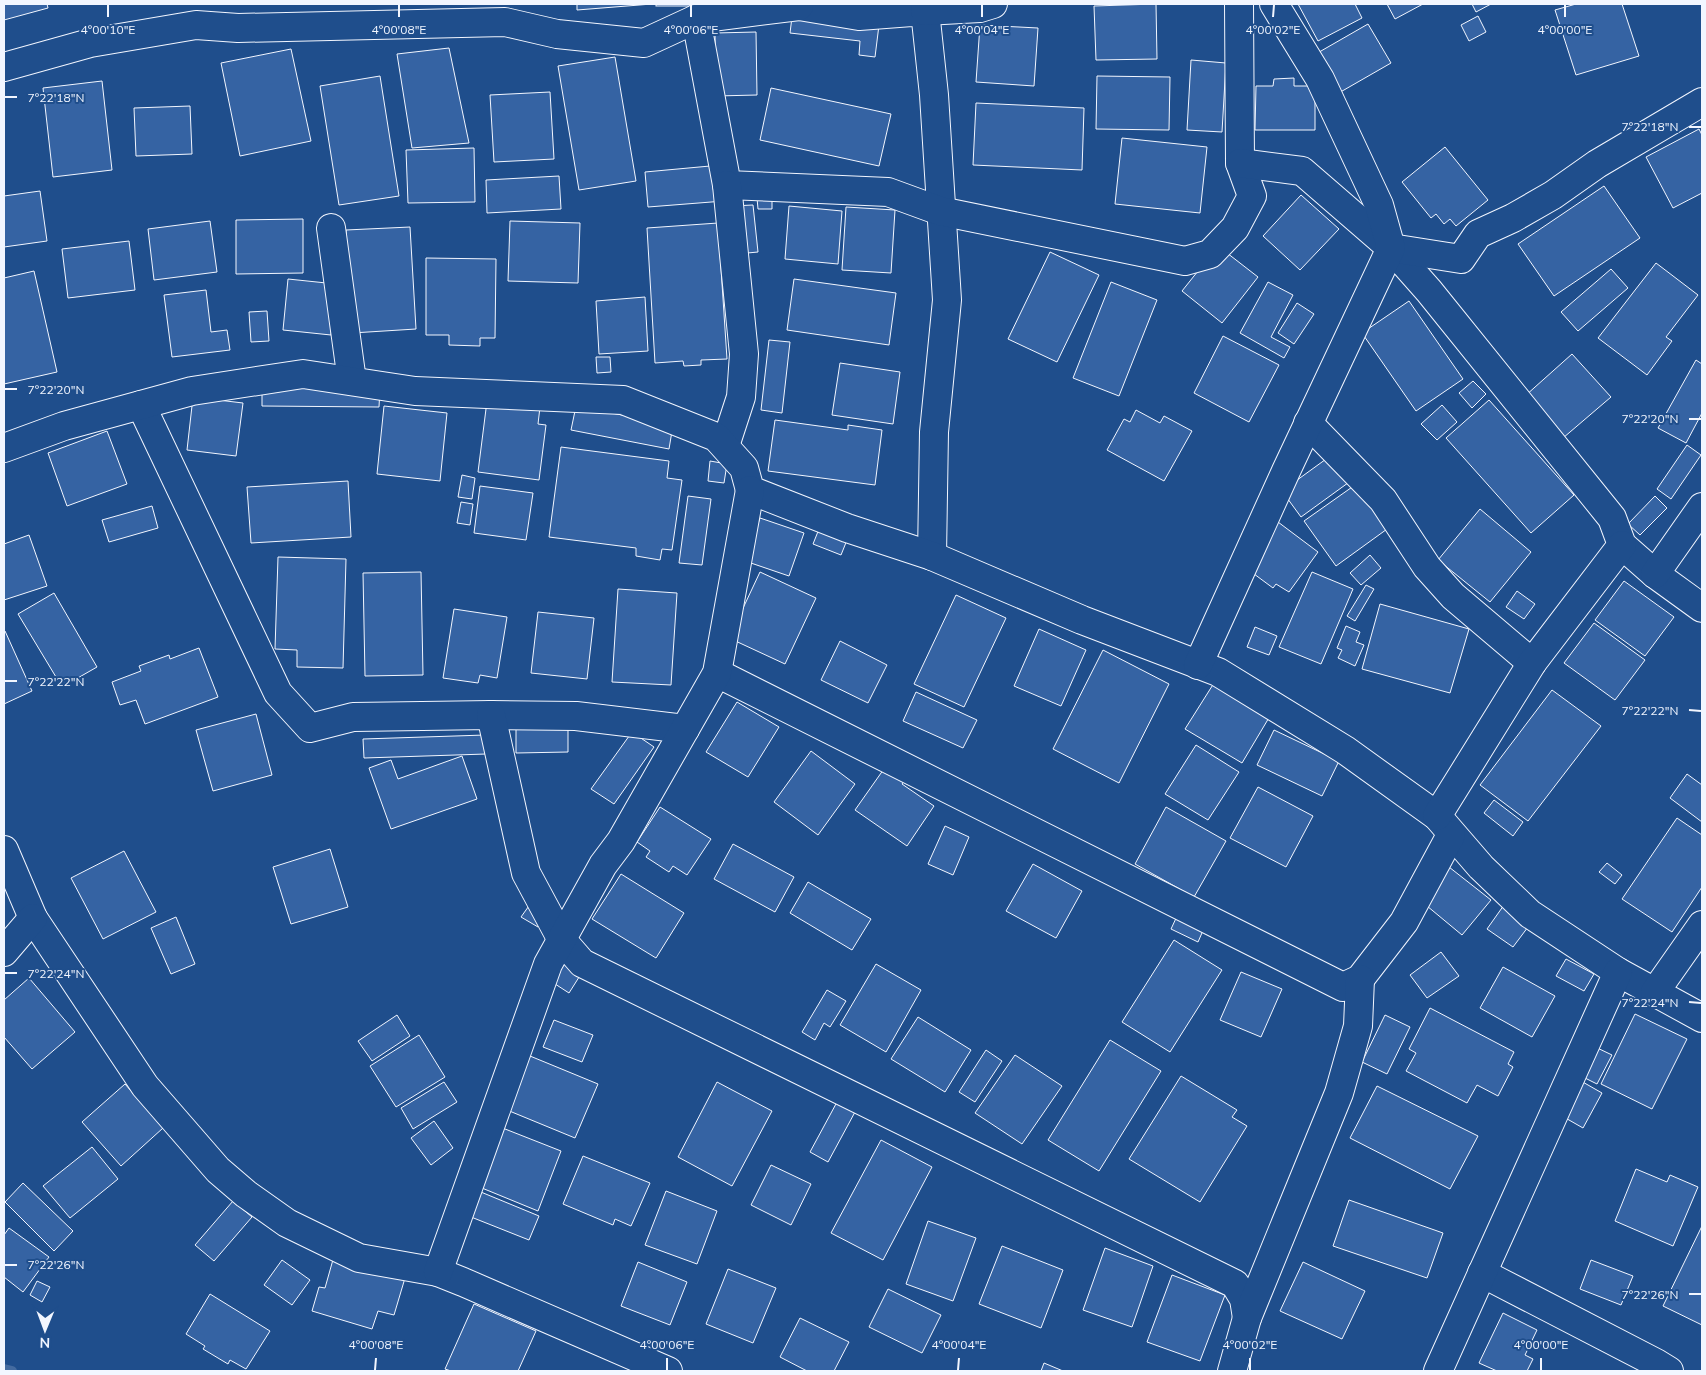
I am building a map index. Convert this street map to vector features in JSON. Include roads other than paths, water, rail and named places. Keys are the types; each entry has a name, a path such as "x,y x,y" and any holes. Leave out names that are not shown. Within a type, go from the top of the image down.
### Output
{"street":[{"path":"4,67 194,14 238,28 505,13 557,34 644,43 696,19 798,5 859,16 925,10 980,8 993,4"},
{"path":"727,185 888,192 940,212 1186,261 1210,254 1235,228 1252,196 1240,163 1239,4"},
{"path":"1198,665 1308,423 1391,248 1379,205 1320,79 1274,4"},
{"path":"925,10 934,95 947,300 934,432 932,556"},
{"path":"696,19 727,185 744,354 741,397 725,446"},
{"path":"1391,248 1461,260 1478,234 1513,218 1553,195 1597,164 1702,102"},
{"path":"1240,163 1302,171 1391,248 1429,292 1612,518 1622,546 1655,574 1702,608"},
{"path":"331,228 352,381"},
{"path":"4,448 64,426 192,391 303,374 415,391 623,400 716,437 744,468 750,490 717,673 621,841 603,865 548,964 438,1272"},
{"path":"141,405 278,693 310,728 354,717 491,715 576,716 685,729"},
{"path":"1308,423 1383,500 1427,567 1453,596 1532,663"},
{"path":"750,490 847,528 932,556 1082,620 1218,672 1345,750 1444,825 1481,867 1530,914 1618,972 1702,1018"},
{"path":"1655,574 1702,507"},
{"path":"717,673 1343,987 1360,979 1404,922 1444,825 1532,663 1622,546"},
{"path":"491,715 526,873 562,940 582,963 1235,1284 1244,1299 1247,1318"},
{"path":"4,850 33,918 145,1086 218,1170 246,1194 287,1223 359,1258 438,1272 668,1371"},
{"path":"4,952 33,918"},
{"path":"1655,992 1702,925"},
{"path":"1438,1371 1618,972"},
{"path":"1232,1371 1247,1318 1339,1093 1358,1026 1360,979"},
{"path":"1482,1273 1648,1358 1669,1371"}],"waterway":[{"path":"4,1369 12,1371"}]}
